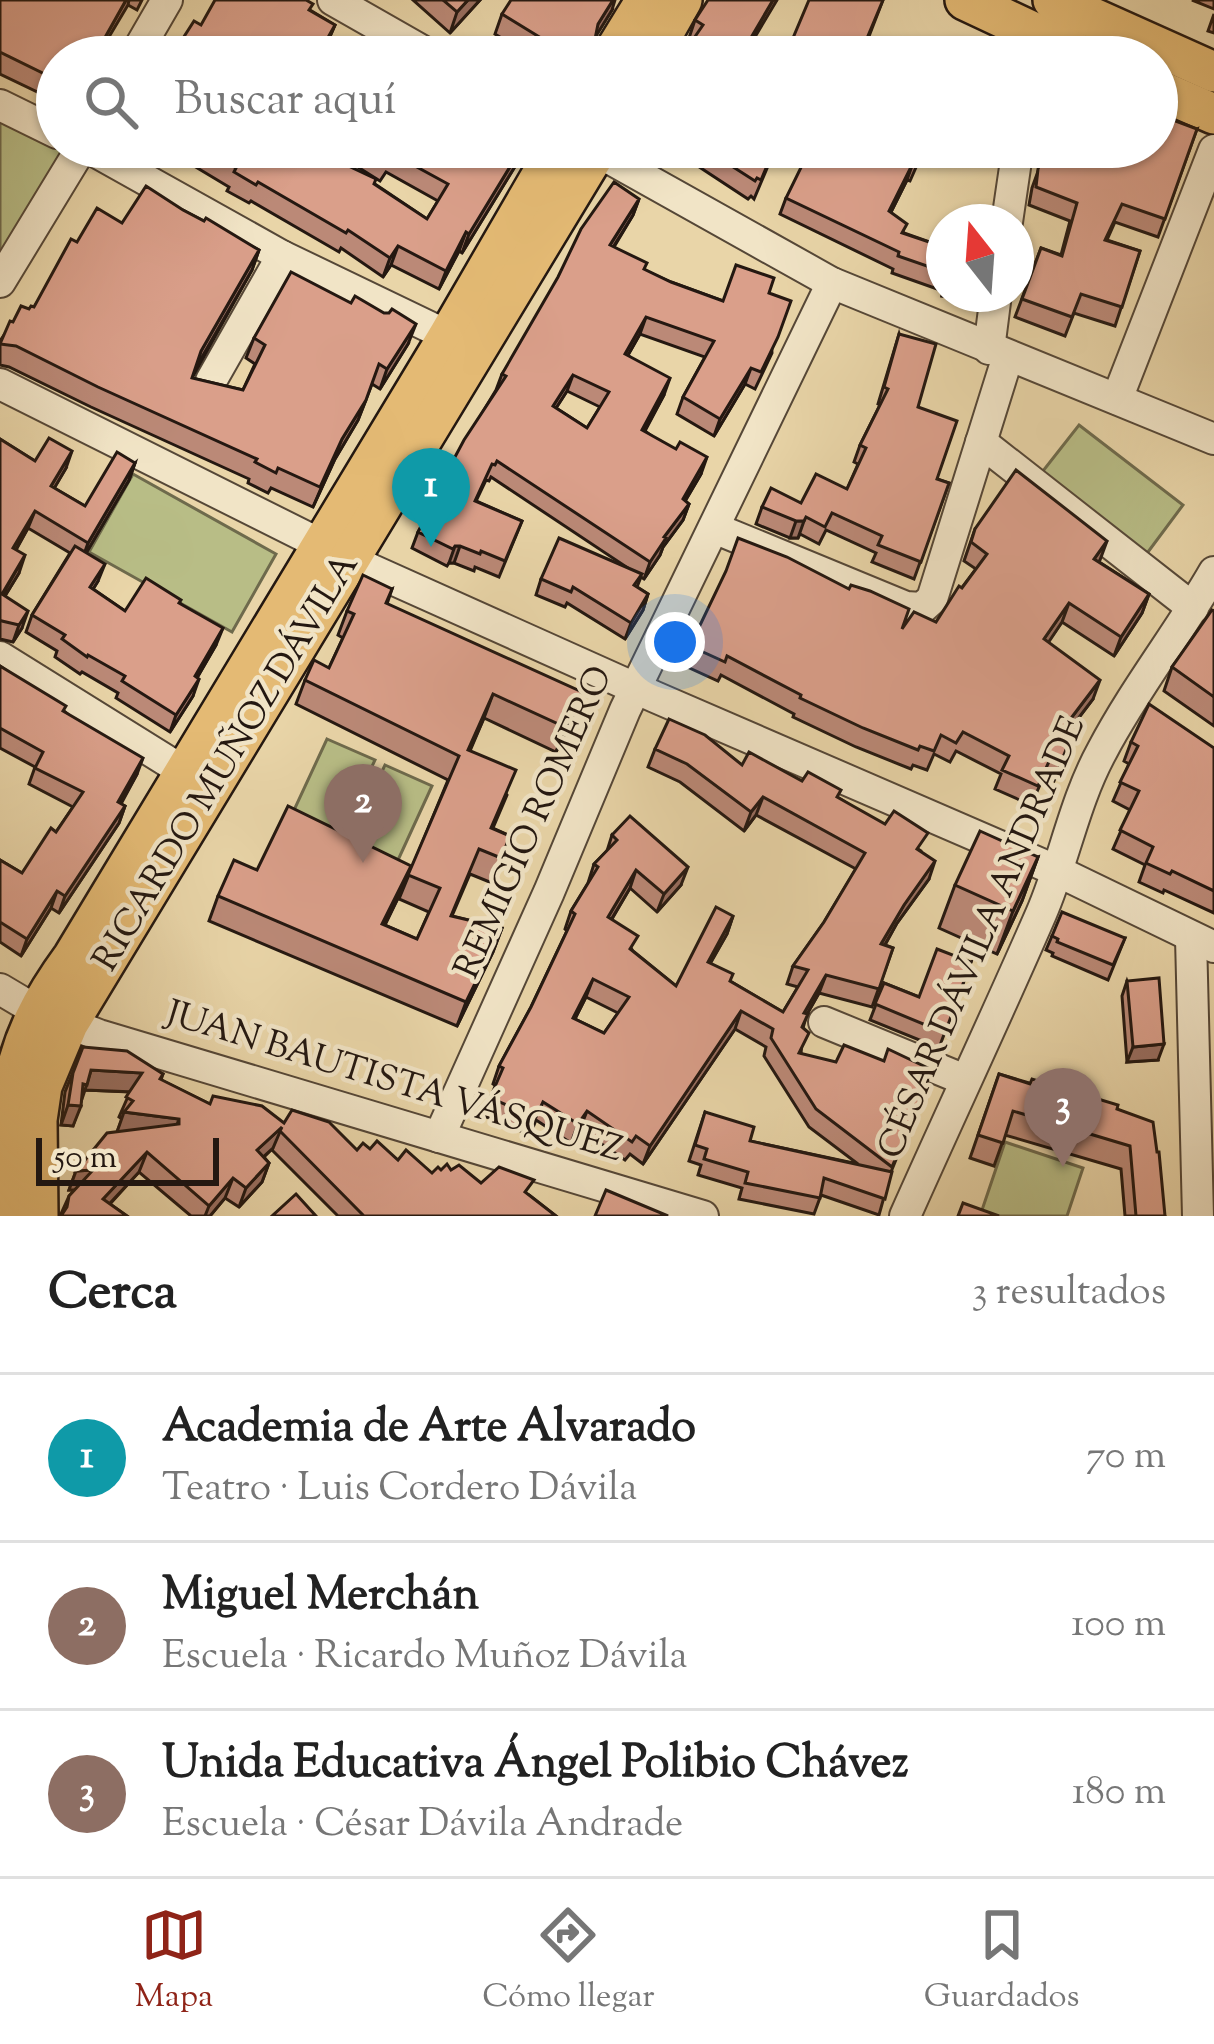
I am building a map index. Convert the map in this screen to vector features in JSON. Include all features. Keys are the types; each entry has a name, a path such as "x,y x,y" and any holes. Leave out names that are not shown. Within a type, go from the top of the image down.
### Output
{"main road":[{"path":"624,36 646,0"},
{"path":"662,36 682,0"},
{"path":"965,0 1087,36"},
{"path":"1178,62 1214,72"},
{"path":"1178,98 1214,114"},
{"name":"RICARDO MUÑOZ DÁVILA","path":"9,1216 6,1074 52,1017 73,957 198,780 572,168"},
{"name":"RICARDO MUÑOZ DÁVILA","path":"38,1216 37,1142 40,1103 53,1055 52,1017"}],"street":[{"path":"146,36 167,0"},
{"path":"333,0 397,36"},
{"path":"0,105 36,123"},
{"path":"1117,399 1214,150"},
{"path":"0,282 72,168"},
{"path":"123,168 283,256 463,343"},
{"path":"622,168 832,283 1214,439"},
{"path":"1009,204 1015,168"},
{"path":"211,381 283,256"},
{"name":"REMIGIO ROMERO","path":"440,1137 635,688 832,283"},
{"path":"714,528 906,607 922,608 932,599 981,442 998,352 997,312"},
{"path":"0,384 336,551 635,688 1055,870 1202,943 1198,1216"},
{"path":"981,442 1193,608"},
{"name":"CÉSAR DÁVILA ANDRADE","path":"905,1216 1043,908 1100,754 1144,698 1214,572"},
{"path":"0,657 198,780"},
{"name":"JUAN BAUTISTA VÁSQUEZ","path":"0,989 52,1017 703,1216"},
{"path":"824,1022 965,1080"}],"green space":[{"path":"0,117 36,136 36,168 62,168 0,269"},
{"path":"1079,425 1183,505 1142,560 1039,476"},
{"path":"133,474 276,554 232,632 89,552"},
{"path":"327,739 375,760 335,845 288,823"},
{"path":"385,765 432,786 393,871 345,850"},
{"path":"1005,1142 1083,1168 1067,1216 980,1216"}],"building":[{"path":"0,0 126,0 106,36 36,36 36,70 0,52"},
{"path":"215,0 306,0 313,4 309,10 335,25 329,36 184,36 194,21 201,25"},
{"path":"443,0 468,0 457,12"},
{"path":"511,0 613,0 596,36 538,36 502,14"},
{"path":"708,0 773,0 752,36 695,36 703,25 695,20"},
{"path":"809,0 883,0 868,36 794,36"},
{"path":"1178,122 1197,129 1165,219 1122,204 1105,240 1140,251 1122,307 1081,294 1072,317 1034,303 1034,267 1041,248 1062,256 1077,203 1036,187 1038,168 1178,168"},
{"path":"236,168 353,168 376,179 374,184 427,219 448,184 419,168 509,168 446,271 398,246 390,258 348,230 234,172"},
{"path":"735,168 766,168 761,180"},
{"path":"801,168 910,168 889,211 907,224 902,233 926,241 926,266 898,256 899,252 786,198"},
{"path":"614,182 639,199 610,245 647,263 644,269 723,301 736,265 774,278 769,293 791,301 778,337 761,372 751,368 720,419 683,397 714,341 646,317 625,354 670,378 642,430 676,449 680,442 707,457 683,499 689,504 650,562 497,461 475,501 522,521 505,561 460,546 453,549 418,532 581,229","holes":["573,375 609,392 587,428 553,406"]},
{"path":"146,186 259,250 201,351 192,378 243,390 265,345 254,338 291,272 351,303 355,296 384,313 392,309 416,324 387,369 379,364 366,400 320,487 278,468 276,473 255,462 257,459 16,346 0,344 21,306 34,307 71,239 77,242 97,208 122,223"},
{"path":"899,334 936,344 918,407 957,421 937,479 949,483 921,562 878,545 882,536 832,513 825,527 806,517 796,521 762,507 771,488 801,503 816,474 847,489 866,448 860,445 888,389 884,387"},
{"path":"49,438 72,451 51,486 85,506 117,452 135,463 88,543 35,511 13,548 25,555 2,594 28,611 19,625 0,620 0,439 35,461"},
{"path":"1016,470 1107,541 1094,559 1149,594 1121,637 1069,603 1044,639 1100,680 1062,730 1072,735 1061,762 1051,757 1038,786 1002,770 1009,756 963,732 956,743 941,735 934,751 920,746 918,750 800,698 727,656 725,662 690,646 738,538 849,589 851,585 870,591 909,609 902,629 914,612 936,622 987,554 971,542 975,529"},
{"path":"559,538 642,574 634,585 648,594 631,623 573,587 571,592 541,579"},
{"path":"75,546 105,564 90,587 125,611 146,578 223,628 176,715 32,615"},
{"path":"363,575 392,589 386,603 582,692 565,727 493,694 468,750 516,770 491,828 510,836 501,858 479,849 451,916 502,928 466,1002 218,896 234,860 257,870 288,806 411,866 382,924 417,939 440,888 408,875 459,756 305,680 314,660 329,668 354,614 347,611"},
{"path":"1214,611 1214,697 1172,667"},
{"path":"0,666 66,706 63,711 143,758 118,802 125,806 65,896 57,891 27,939 0,922 0,860 22,873 51,828 56,832 83,792 35,768 43,752 0,728"},
{"path":"1149,704 1214,748 1214,891 1146,863 1153,847 1120,830 1139,791 1120,782 1138,746 1131,742"},
{"path":"669,719 705,735 742,765 749,752 802,781 808,772 841,790 837,797 885,824 894,811 928,833 917,849 935,861 881,944 893,948 879,989 826,975 804,1013 808,1014 802,1027 809,1033 799,1053 836,1062 844,1045 884,1061 888,1049 932,1070 892,1167 816,1109 771,1038 773,1029 741,1011 650,1146 636,1136 632,1142 587,1111 578,1124 543,1102 536,1117 490,1098 503,1068 499,1066 575,914 571,911 598,867 594,864 617,840 612,835 630,816 688,867 664,894 636,870 608,917 638,936 630,949 676,986 716,907 733,916 708,962 733,974 730,981 783,1012 808,970 793,966 865,853 763,797 751,812 687,764 655,749","holes":["593,979 629,997 604,1033 573,1018"]},
{"path":"980,831 1038,857 1013,911 955,885"},
{"path":"1062,912 1125,938 1113,965 1057,942 1052,936"},
{"path":"937,949 971,962 945,1033 875,1004 884,983 919,997"},
{"path":"1159,978 1164,1044 1133,1047 1127,981"},
{"path":"83,1047 127,1051 163,1074 160,1079 210,1104 213,1096 262,1106 284,1123 292,1110 329,1122 357,1150 363,1143 370,1149 377,1141 398,1160 406,1150 432,1173 447,1164 451,1170 459,1165 481,1183 499,1167 534,1180 525,1192 556,1216 364,1216 280,1131 282,1127 257,1150 269,1163 246,1188 233,1178 209,1206 147,1152 103,1199 127,1216 61,1216 69,1196 93,1170 76,1171 107,1133 179,1124 179,1119 124,1112 133,1101 126,1097 142,1073 91,1070 87,1085 83,1084 81,1106 68,1105"},
{"path":"999,1074 1118,1105 1117,1109 1153,1122 1165,1216 1136,1216 1130,1146 1013,1111 1003,1143 978,1135"},
{"path":"705,1112 754,1127 750,1141 892,1172 885,1199 824,1178 820,1198 745,1183 748,1172 704,1159 707,1149 695,1145"},
{"path":"606,1190 668,1216 595,1216"},
{"path":"296,1194 316,1216 272,1216"},
{"path":"963,1203 999,1216 958,1216"}],"place":[{"name":"Academia de Arte Alvarado","path":"431,547"},
{"name":"Miguel Merchán","path":"363,863"},
{"name":"Unida Educativa Ángel Polibio Chávez","path":"1063,1167"}]}
